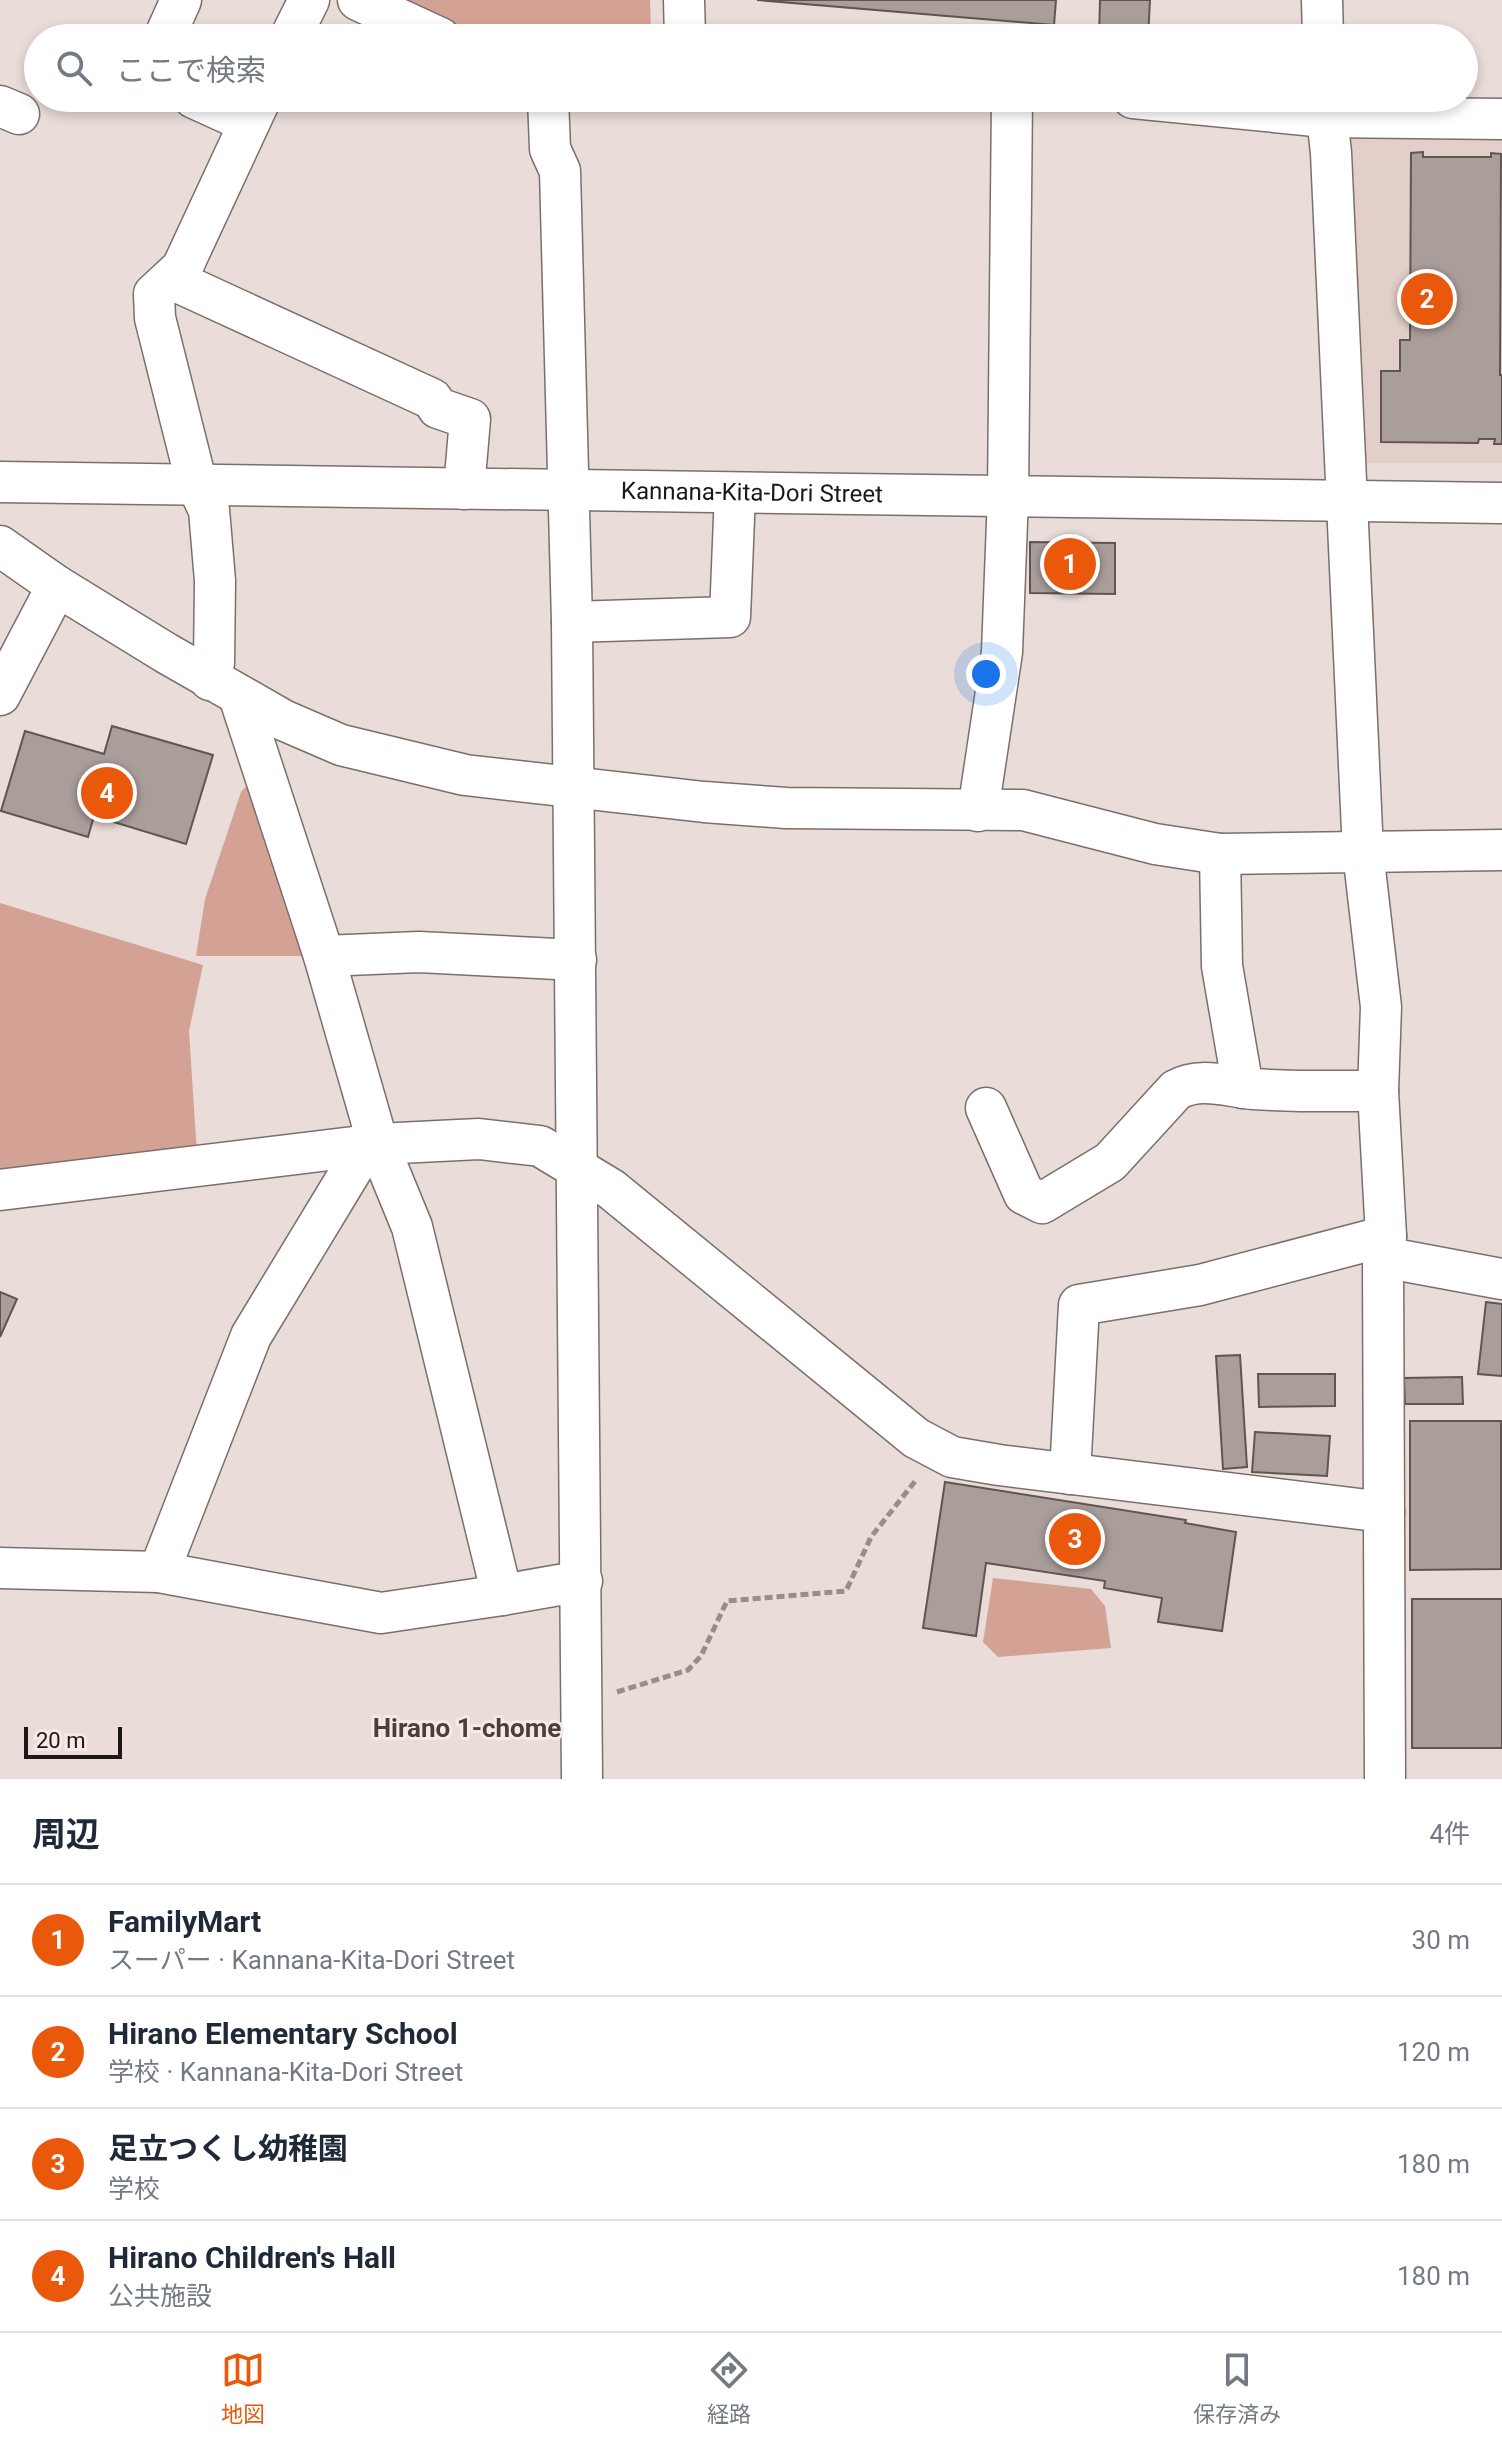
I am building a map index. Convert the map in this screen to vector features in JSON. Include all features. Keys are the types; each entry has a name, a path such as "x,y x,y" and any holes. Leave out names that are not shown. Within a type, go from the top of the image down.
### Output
{"street":[{"path":"170,24 181,0"},
{"path":"297,24 309,0"},
{"path":"358,0 410,24"},
{"path":"684,0 685,24"},
{"path":"1322,0 1323,24"},
{"path":"254,112 182,268 154,294 155,318 197,485 209,510 215,581 214,663 324,956 378,1144 412,1227 502,1595"},
{"path":"549,112 550,149 560,171 572,622 582,1779"},
{"path":"978,811 1002,652 1008,496 1012,112"},
{"path":"1326,112 1331,153 1363,852 1381,1007 1378,1091 1385,1247 1384,1512 1378,1779"},
{"path":"1399,112 1502,119"},
{"path":"171,279 432,399 438,408 470,419 464,489"},
{"name":"Kannana-Kita-Dori Street","path":"0,482 1502,503"},
{"path":"572,622 730,617 735,493"},
{"path":"0,546 57,586 283,720 341,745 465,775 704,802 786,808 1023,810 1155,844 1220,854 1502,850"},
{"path":"0,695 57,586"},
{"path":"1220,854 1222,966 1243,1088"},
{"path":"324,956 419,952 576,960"},
{"path":"986,1108 1024,1194 1042,1203 1110,1162 1176,1090 1187,1084 1378,1091"},
{"path":"0,1190 378,1144 479,1139 540,1146 611,1189 916,1438 952,1457 1384,1512"},
{"path":"159,1572 251,1336 354,1166 378,1144"},
{"path":"1070,1474 1079,1305 1200,1285 1385,1247 1502,1279"},
{"path":"0,1568 159,1572 381,1613 582,1581"}],"path":[{"path":"580,1703 688,1670 701,1656 727,1601 846,1591 871,1537 939,1450"}],"shaded area":[{"path":"385,0 650,0 651,24 437,24"},
{"path":"1502,130 1502,463 1360,463 1345,136"},
{"path":"249,783 311,956 196,956 205,899 241,792"},
{"path":"0,903 203,965 189,1031 197,1154 0,1178"},
{"path":"993,1578 1091,1589 1105,1606 1111,1648 998,1657 983,1642"}],"building":[{"path":"757,0 1056,0 1054,24"},
{"path":"1100,0 1150,0 1149,24 1099,24"},
{"path":"1423,152 1423,157 1491,157 1491,153 1501,154 1502,444 1494,444 1495,439 1479,439 1478,443 1381,442 1381,371 1400,371 1400,340 1410,340 1411,153"},
{"path":"1030,542 1115,543 1115,594 1030,593"},
{"path":"112,726 213,755 186,844 94,816 88,837 1,811 25,731 104,754"},
{"path":"0,1292 17,1299 0,1337"},
{"path":"1486,1302 1502,1304 1502,1376 1478,1374"},
{"path":"1240,1355 1247,1467 1223,1469 1216,1356"},
{"path":"1258,1374 1335,1374 1335,1406 1259,1407"},
{"path":"1462,1377 1463,1404 1405,1404 1404,1378"},
{"path":"1410,1421 1501,1421 1501,1569 1410,1570"},
{"path":"1255,1432 1330,1436 1327,1476 1252,1472"},
{"path":"945,1482 1186,1520 1185,1523 1236,1532 1222,1631 1158,1622 1162,1598 1104,1588 1105,1581 986,1563 976,1636 923,1628"},
{"path":"1412,1599 1502,1599 1502,1748 1412,1748"}],"place":[{"name":"Hirano Elementary School","path":"1427,299"},
{"name":"FamilyMart","path":"1070,564"},
{"name":"Hirano Children's Hall","path":"107,793"},
{"name":"足立つくし幼稚園","path":"1075,1539"}],"district":[{"name":"Hirano 1-chome","path":"467,1728"}]}
